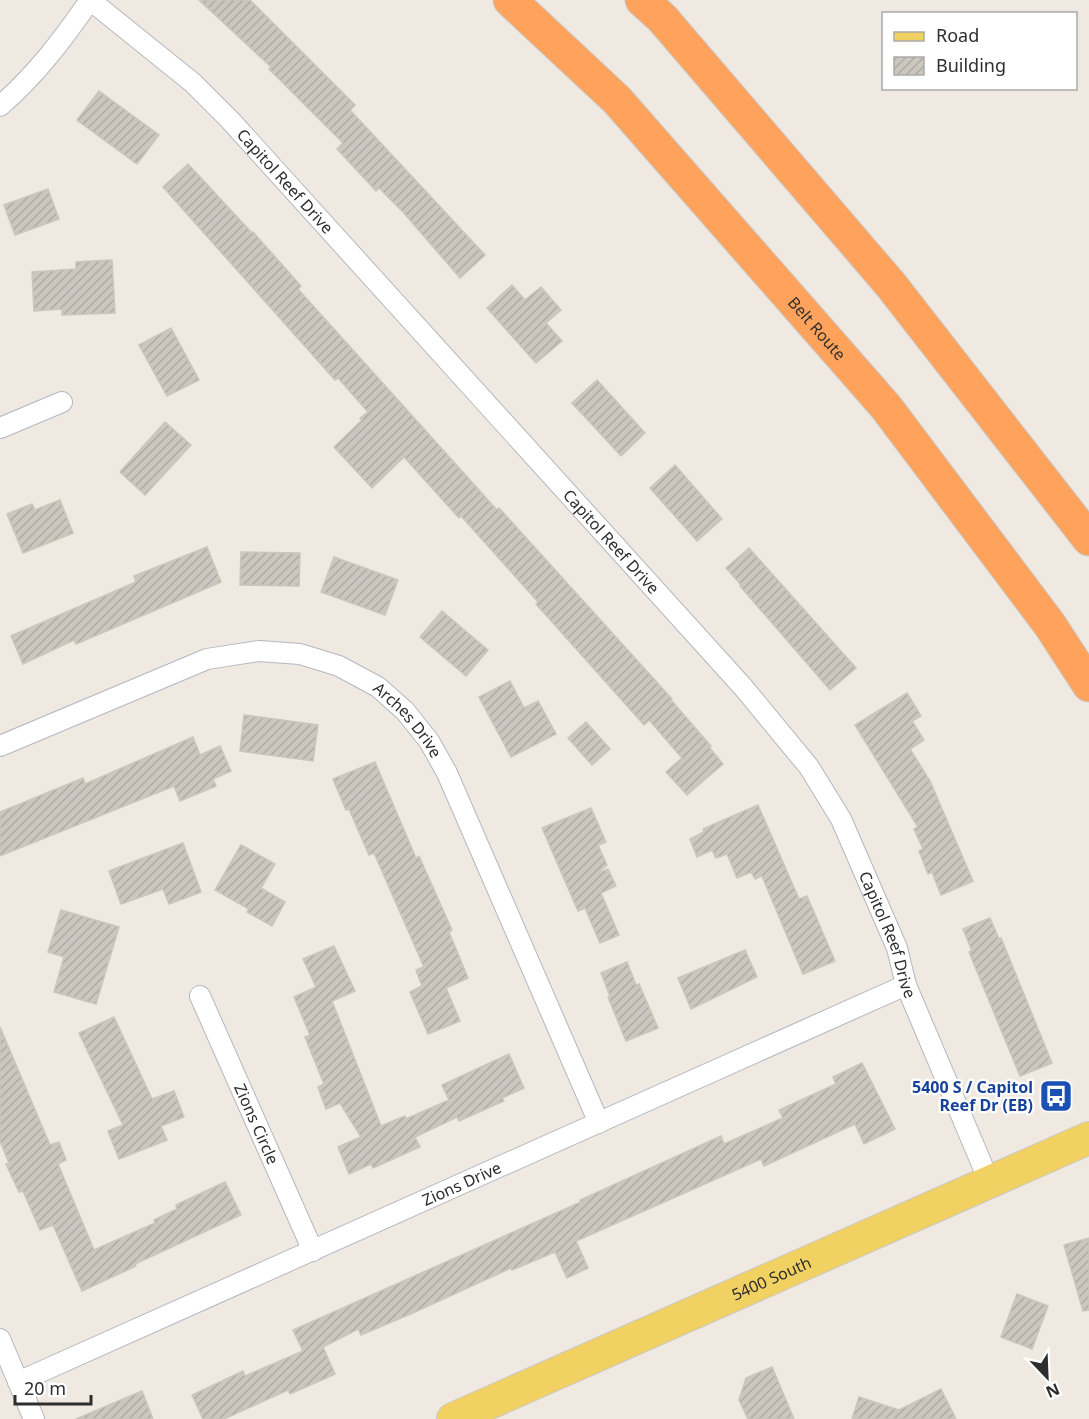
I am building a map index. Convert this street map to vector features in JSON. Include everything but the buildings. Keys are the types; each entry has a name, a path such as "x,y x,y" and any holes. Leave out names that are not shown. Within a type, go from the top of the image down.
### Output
{"highway":[{"name":"Belt Route","path":"510,0 617,100 886,407 1050,625 1089,685"},
{"path":"642,0 662,18 891,285 1089,539"}],"main road":[{"name":"5400 South","path":"453,1419 1089,1138"}],"street":[{"path":"0,106 22,88 46,61 90,0"},
{"name":"Capitol Reef Drive","path":"90,0 193,83 230,120 743,687 809,767 841,819 897,948 906,985 989,1181"},
{"path":"0,428 62,402"},
{"name":"Arches Drive","path":"0,746 207,659 259,651 300,654 339,666 378,687 405,711 429,741 447,773 599,1123"},
{"name":"Zions Drive","path":"18,1382 906,985"},
{"name":"Zions Circle","path":"200,996 313,1251"},
{"path":"0,1339 34,1419"}],"place":[{"name":"5400 S / Capitol Reef Dr (EB)","path":"1056,1096"}]}
